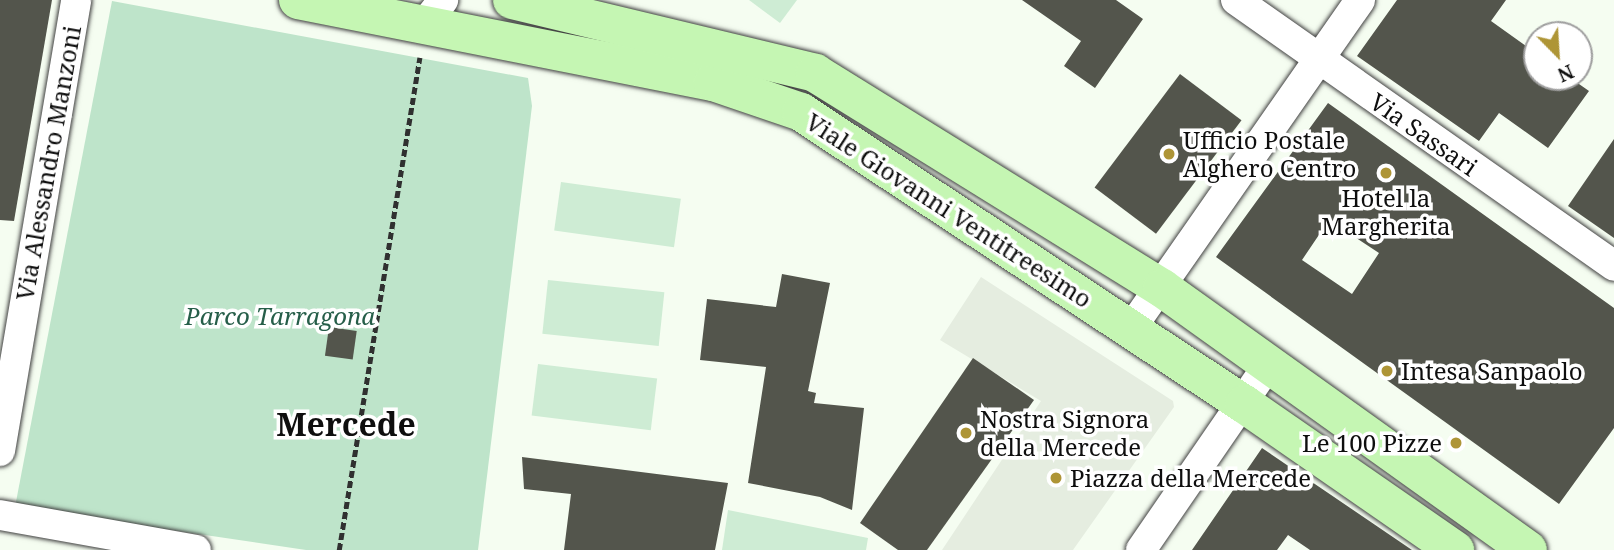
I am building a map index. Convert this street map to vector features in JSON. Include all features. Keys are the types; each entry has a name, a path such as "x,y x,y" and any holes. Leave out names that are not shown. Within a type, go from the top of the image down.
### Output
{"main road":[{"name":"Viale Giovanni Ventitreesimo","path":"298,0 435,11 524,48 713,82 801,112 1244,404 1455,550"},
{"name":"Viale Giovanni Ventitreesimo","path":"512,0 815,73 1162,288 1528,550"}],"street":[{"name":"Via Alessandro Manzoni","path":"0,451 12,299 76,0"},
{"name":"Via Sassari","path":"1236,0 1318,61 1614,266"},
{"path":"1130,330 1162,288 1360,0"},
{"path":"1141,550 1244,404 1268,365"},
{"path":"0,515 196,550"}],"path":[{"path":"339,550 435,11"}],"green space":[{"path":"749,0 797,0 780,23"},
{"name":"Parco Tarragona","path":"112,1 528,78 532,106 478,550 306,550 15,507"},
{"path":"561,182 681,199 674,247 554,231"},
{"path":"548,280 664,292 659,346 542,334"},
{"path":"538,364 657,379 651,430 532,416"},
{"path":"728,510 868,538 866,550 722,550"}],"shaded area":[{"name":"Piazza della Mercede","path":"981,277 1173,401 1174,407 1073,550 942,550 1041,401 940,340"}],"building":[{"path":"0,0 52,0 14,221 0,220"},
{"path":"1022,0 1116,0 1143,19 1095,88 1064,66 1081,41"},
{"path":"1397,0 1506,0 1491,21 1523,44 1523,91 1589,91 1548,148 1499,113 1479,141 1357,56"},
{"name":"Ufficio Postale Alghero Centro","path":"1180,74 1241,120 1156,234 1095,187"},
{"path":"1328,103 1614,308 1614,428 1559,504 1216,257","holes":["1329,220 1379,253 1352,294 1302,260"]},
{"path":"1614,139 1614,238 1568,206"},
{"path":"782,274 830,283 808,391 816,393 814,403 864,408 852,510 820,497 748,483 766,367 700,360 707,299 776,307"},
{"path":"329,327 357,331 353,360 325,356"},
{"name":"Nostra Signora della Mercede","path":"973,358 1034,400 927,550 898,550 860,523"},
{"path":"1262,448 1412,550 1310,550 1288,535 1277,550 1192,550"},
{"path":"522,457 728,483 715,550 564,550 571,494 524,489"}],"place":[{"name":"Ufficio Postale Alghero Centro","path":"1169,154"},
{"name":"Hotel la Margherita","path":"1386,173"},
{"name":"Intesa Sanpaolo","path":"1387,371"},
{"name":"Nostra Signora della Mercede","path":"966,433"},
{"name":"Le 100 Pizze","path":"1456,443"},
{"name":"Piazza della Mercede","path":"1056,478"}],"district":[{"name":"Mercede","path":"346,424"}]}
